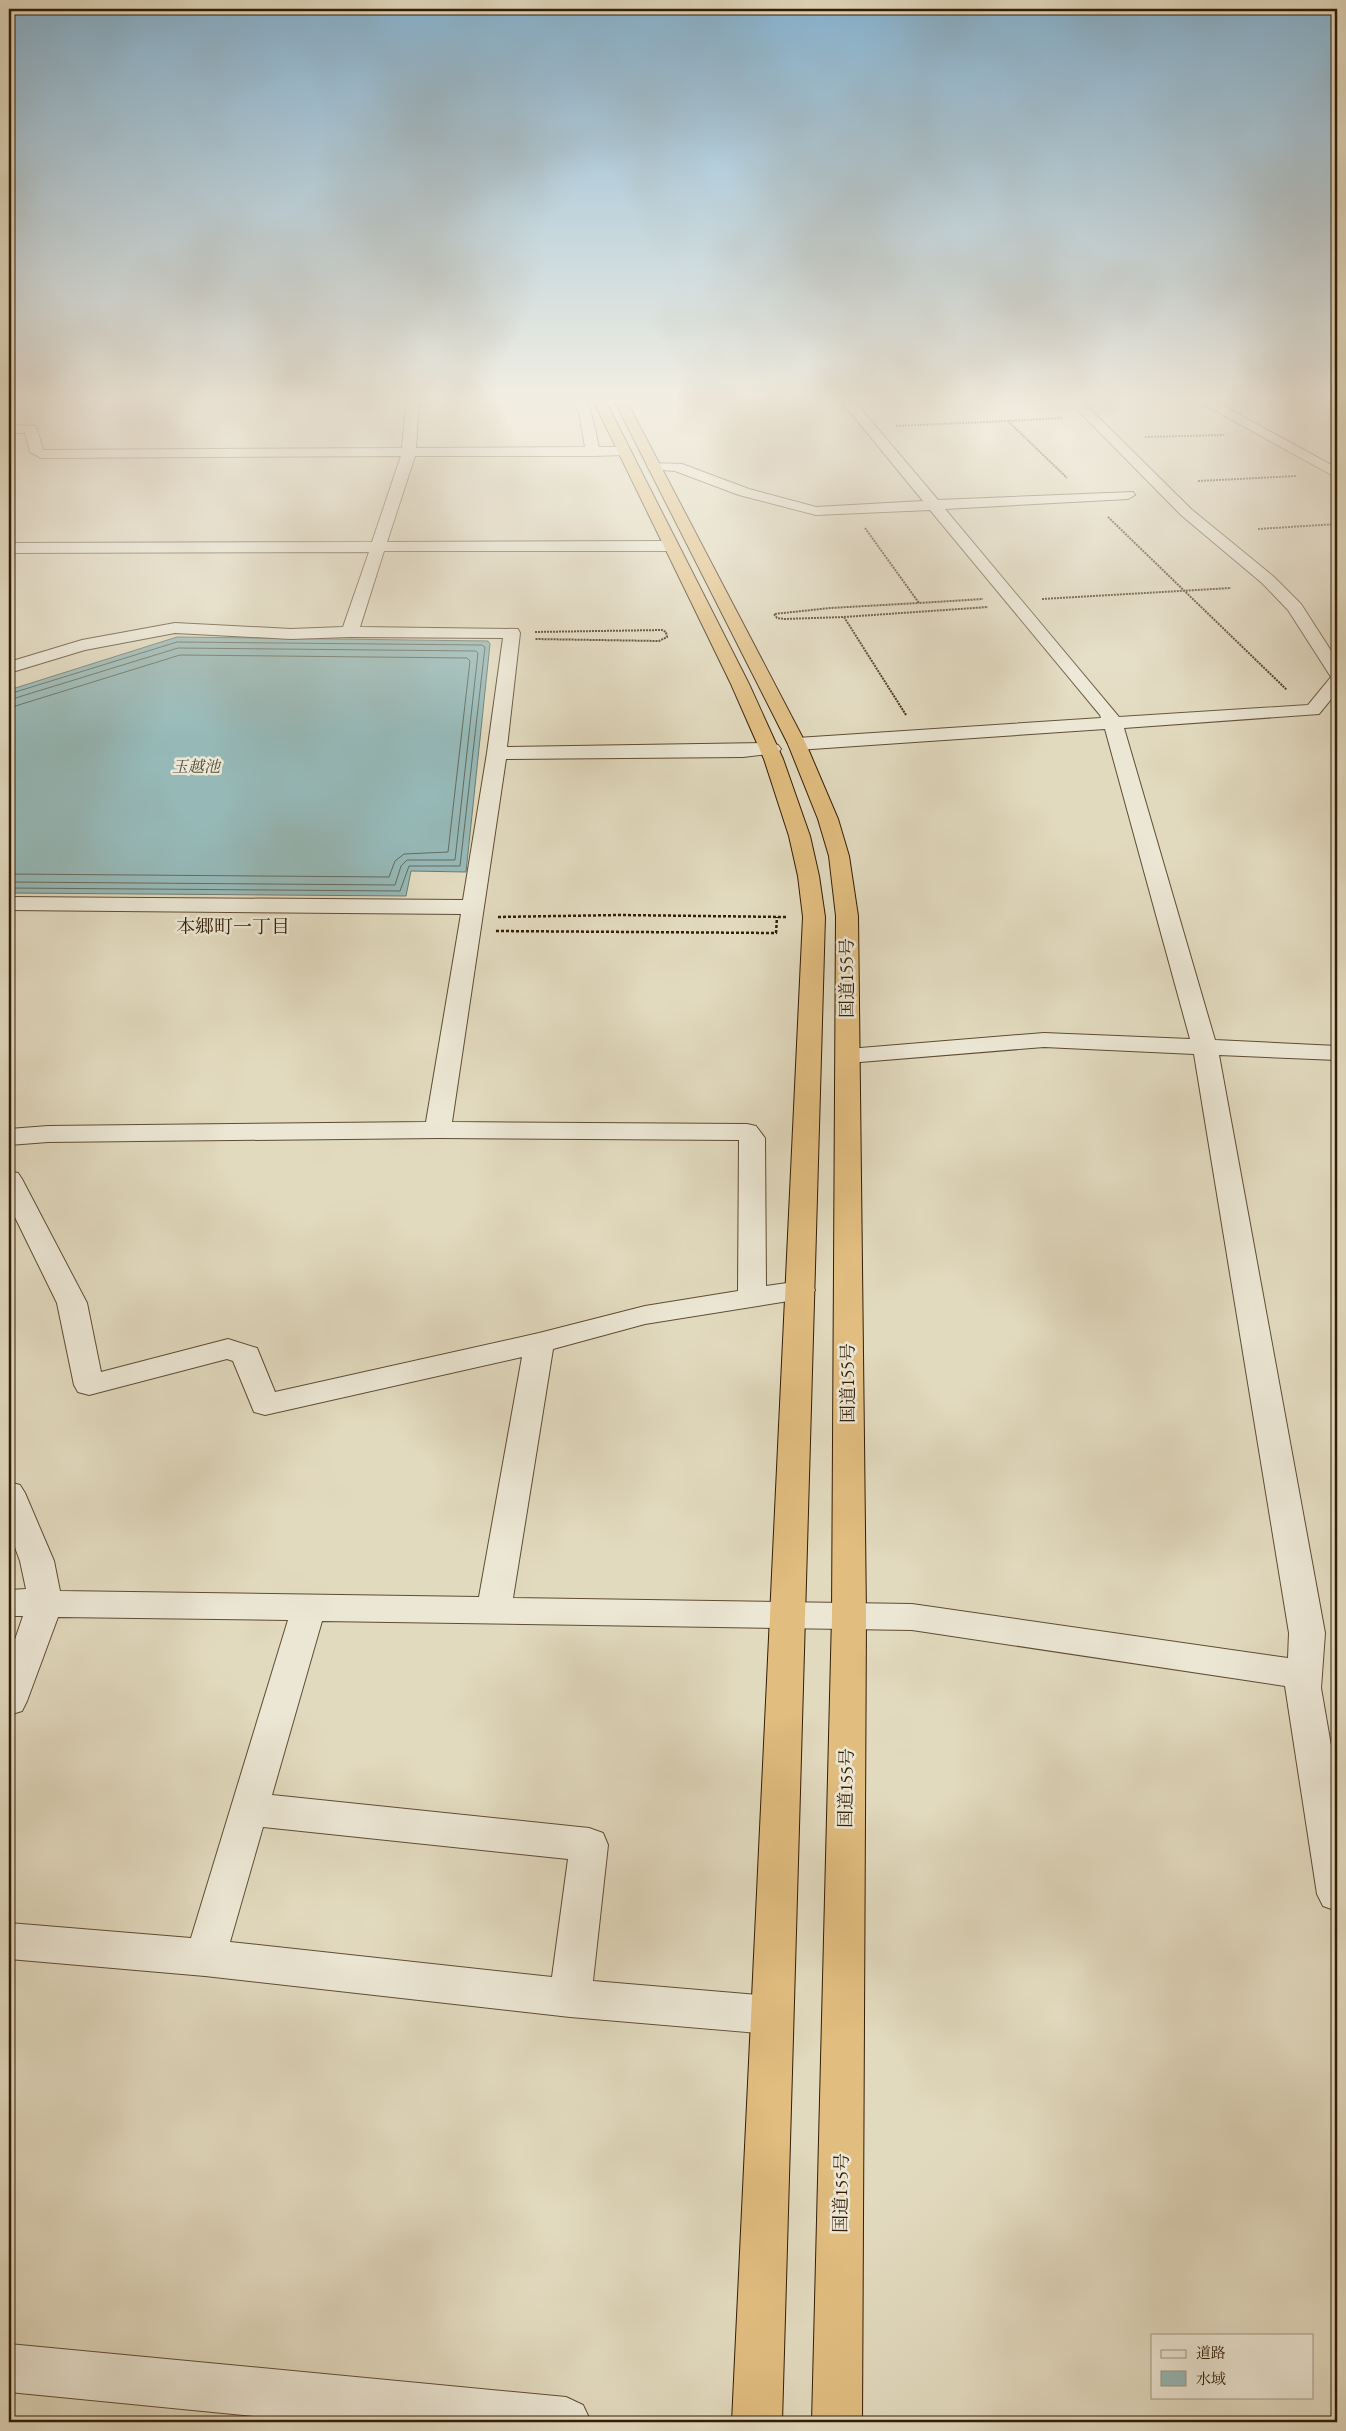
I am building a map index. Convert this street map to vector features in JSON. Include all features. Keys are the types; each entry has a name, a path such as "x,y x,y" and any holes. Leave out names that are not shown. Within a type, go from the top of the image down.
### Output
{"highway":[{"name":"国道155号","path":"653,509 671,546 784,746 828,819 839,856 847,916 848,1616 838,2422"},
{"name":"国道155号","path":"674,509 784,746 797,821 812,888 814,917 801,1290 786,1615 757,2422"}],"street":[{"path":"350,632 390,509"},
{"path":"827,509 860,509"},
{"path":"936,509 1108,713 1113,723 1205,1048 1306,1633 1304,1687"},
{"path":"1183,509 1268,580 1288,601 1337,674"},
{"path":"9,548 671,546"},
{"path":"9,668 82,645 175,628 250,634 350,632 511,636 497,753 438,1130"},
{"path":"497,753 743,751 784,746 1312,710 1321,702 1337,681"},
{"path":"9,904 470,918"},
{"path":"848,1056 1044,1040 1337,1053"},
{"path":"9,1137 48,1134 438,1130 747,1132 752,1138 752,1297"},
{"path":"9,1179 72,1303 89,1385 228,1349 246,1354 265,1405 539,1343 645,1315 801,1290"},
{"path":"494,1610 539,1343"},
{"path":"9,1493 40,1571 43,1602 39,1619 9,1700"},
{"path":"9,1602 912,1617 1300,1674 1304,1687 1337,1894"},
{"path":"204,1958 309,1607"},
{"path":"249,1808 589,1845 570,1998"},
{"path":"9,1941 204,1958 570,1998 771,2015"},
{"path":"9,2368 566,2422"}],"path":[{"path":"1098,509 1306,710"},
{"path":"851,510 919,603"},
{"path":"1258,528 1337,524"},
{"path":"1014,601 919,603 830,608 774,614 777,618 784,619 844,617 1014,601 1231,588"},
{"path":"844,617 920,737"},
{"path":"662,630 666,632 667,637 659,641 511,636 662,630"},
{"path":"470,918 619,915 814,917"},
{"path":"470,918 585,933 776,932 777,917"}],"water":[{"name":"玉越池","path":"177,637 488,641 490,644 466,872 411,871 406,896 9,893 9,690"}],"district":[{"name":"本郷町一丁目","path":"233,926"}]}
